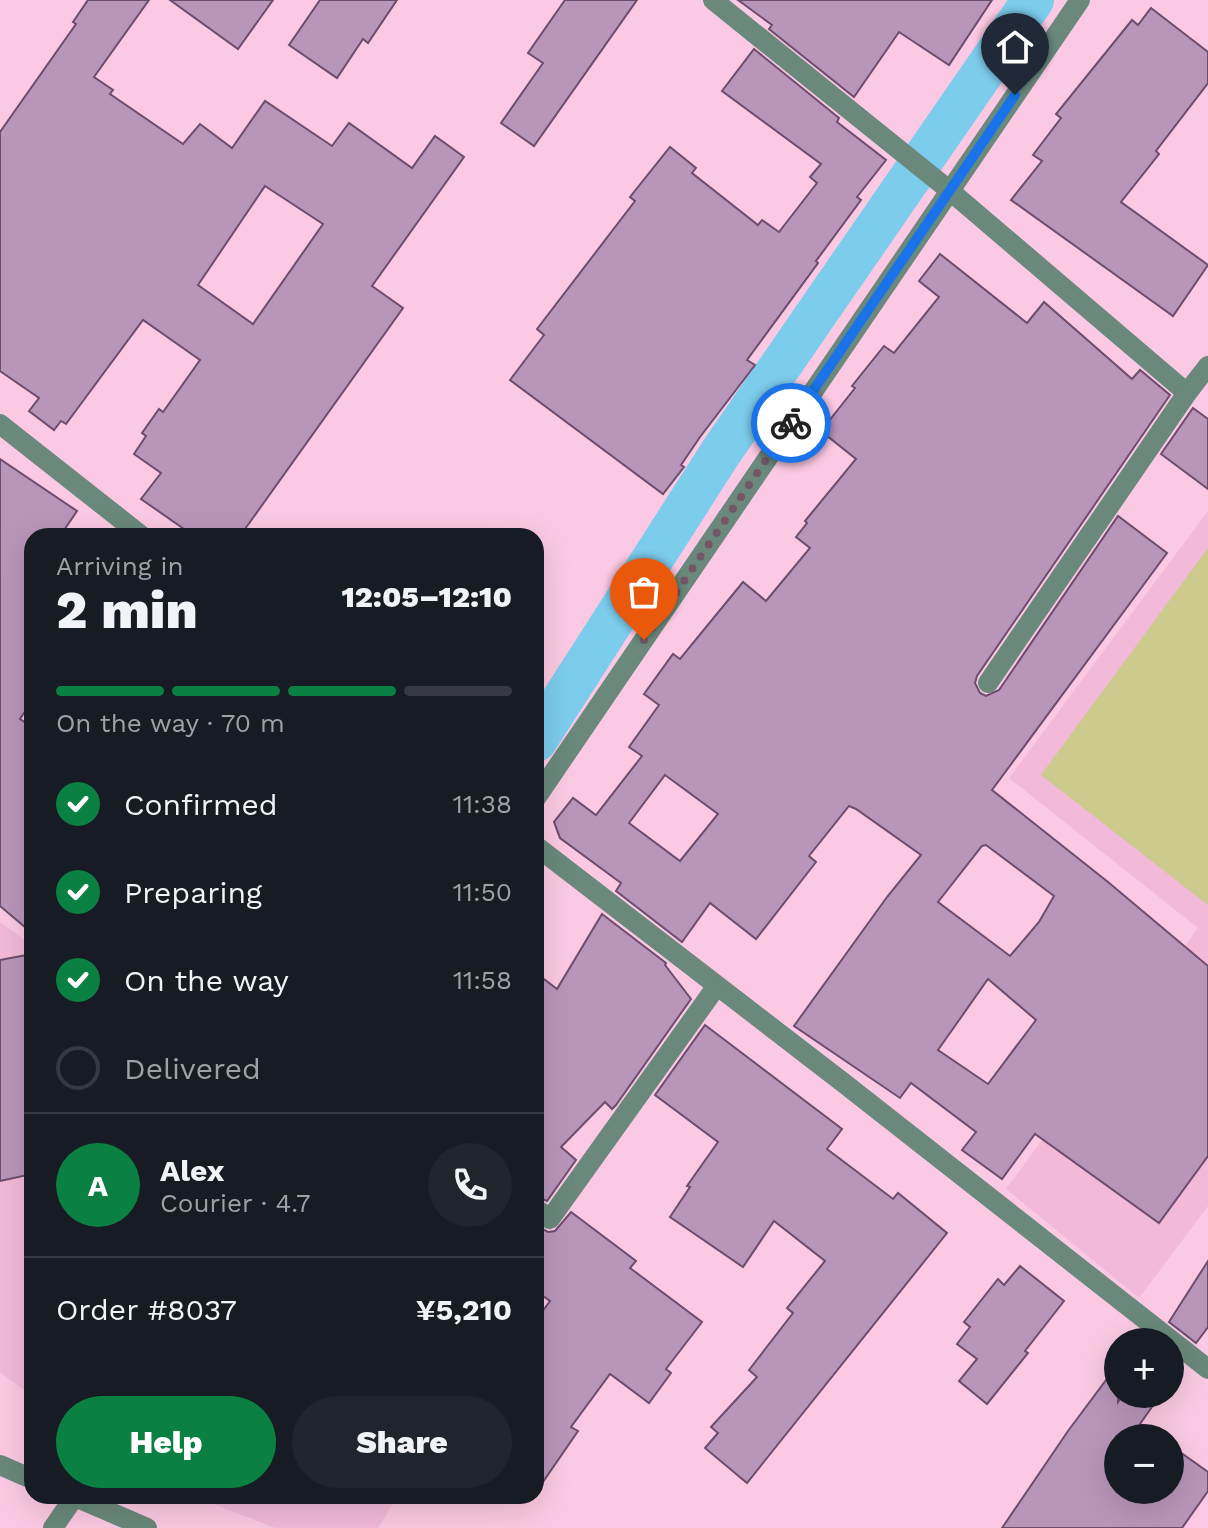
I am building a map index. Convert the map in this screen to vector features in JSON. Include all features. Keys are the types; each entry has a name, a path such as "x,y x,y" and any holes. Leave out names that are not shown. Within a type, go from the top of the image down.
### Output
{"street":[{"path":"713,0 942,184 1187,393"},
{"path":"544,786 942,184 1080,0"},
{"path":"988,683 1208,366"},
{"path":"0,424 132,528"},
{"path":"544,852 1208,1369"},
{"path":"544,1215 550,1219 716,987"},
{"path":"0,1465 24,1476"},
{"path":"53,1528 69,1504"},
{"path":"92,1504 147,1528"}],"shaded area":[{"path":"1208,511 1208,1206 1139,1298 1006,1189 1198,928 1009,778"},
{"path":"1208,548 1208,905 1041,775"},
{"path":"0,922 24,939 24,1390 0,1372"},
{"path":"214,1504 393,1504 378,1528 275,1528"}],"building":[{"path":"88,0 149,0 94,77 113,90 110,94 183,144 200,124 232,148 265,101 332,146 349,123 412,168 435,136 464,157 372,286 403,308 246,528 183,528 141,499 161,473 134,454 146,436 142,433 159,409 163,412 200,360 143,320 66,424 61,421 54,430 29,411 39,398 0,371 0,132 76,24 73,22","holes":["265,186 323,224 253,324 198,285"]},
{"path":"170,0 273,0 238,49"},
{"path":"320,0 397,0 368,43 363,39 337,78 289,45"},
{"path":"565,0 637,0 534,146 501,123 543,63 528,53"},
{"path":"738,0 992,0 949,65 899,32 854,97 769,29 772,25"},
{"path":"1151,8 1208,52 1208,83 1121,202 1208,265 1173,316 1011,200 1042,161 1033,155 1061,118 1056,114 1132,20 1138,25"},
{"path":"754,49 839,118 837,122 886,160 857,197 861,200 816,261 818,263 747,360 755,365 700,437 681,465 684,467 663,494 510,380 544,335 537,329 635,201 630,197 670,147 696,168 692,173 758,225 762,220 779,232 817,183 810,177 821,164 722,91"},
{"path":"940,254 1027,323 1044,302 1132,379 1140,370 1170,395 975,683 980,693 986,696 999,690 1118,516 1167,553 992,790 1208,966 1208,1156 1159,1223 1035,1134 1002,1179 962,1150 976,1132 911,1083 900,1098 794,1026 921,855 856,809 849,806 809,856 816,862 756,939 710,903 682,942 616,891 621,883 560,838 554,822 573,798 596,815 642,756 629,747 659,705 644,694 673,654 680,659 743,582 766,601 810,548 796,537 807,523 805,521 856,459 821,431 884,346 894,353 939,297 919,281","holes":["665,775 718,814 680,861 629,823","986,845 1054,896 1039,922 1010,956 938,902 982,846","988,979 1036,1020 988,1084 938,1050"]},
{"path":"1193,408 1208,419 1208,489 1161,454"},
{"path":"0,459 77,511 65,528 24,528 24,713 20,719 24,722 24,926 0,906"},
{"path":"602,914 666,963 691,999 616,1105 612,1109 605,1102 561,1147 576,1160 547,1201 544,1200 544,979 557,989"},
{"path":"24,956 24,1176 0,1181 0,960"},
{"path":"705,1025 842,1129 827,1149 893,1199 898,1193 947,1233 747,1483 705,1448 718,1433 711,1427 757,1377 749,1370 793,1313 787,1308 825,1261 774,1221 743,1267 670,1217 718,1142 655,1095"},
{"path":"571,1212 636,1261 630,1268 702,1322 666,1369 671,1373 649,1403 610,1374 571,1427 578,1431 544,1480 544,1309 550,1301 544,1297 544,1230 555,1231"},
{"path":"1208,1261 1208,1327 1196,1343 1184,1334 1184,1328 1177,1328 1169,1322"},
{"path":"1020,1266 1064,1301 987,1404 959,1381 977,1359 957,1344 970,1327 964,1322 998,1279 1004,1285"},
{"path":"1104,1383 1104,1408 1151,1408 1140,1424 1104,1424 1104,1504 1184,1504 1184,1455 1208,1472 1208,1491 1182,1528 1002,1528"}],"waterway":[{"path":"544,729 721,452 1033,0"}],"way so far":[{"path":"644,640 791,423"}],"route":[{"path":"791,423 1015,95"}]}
